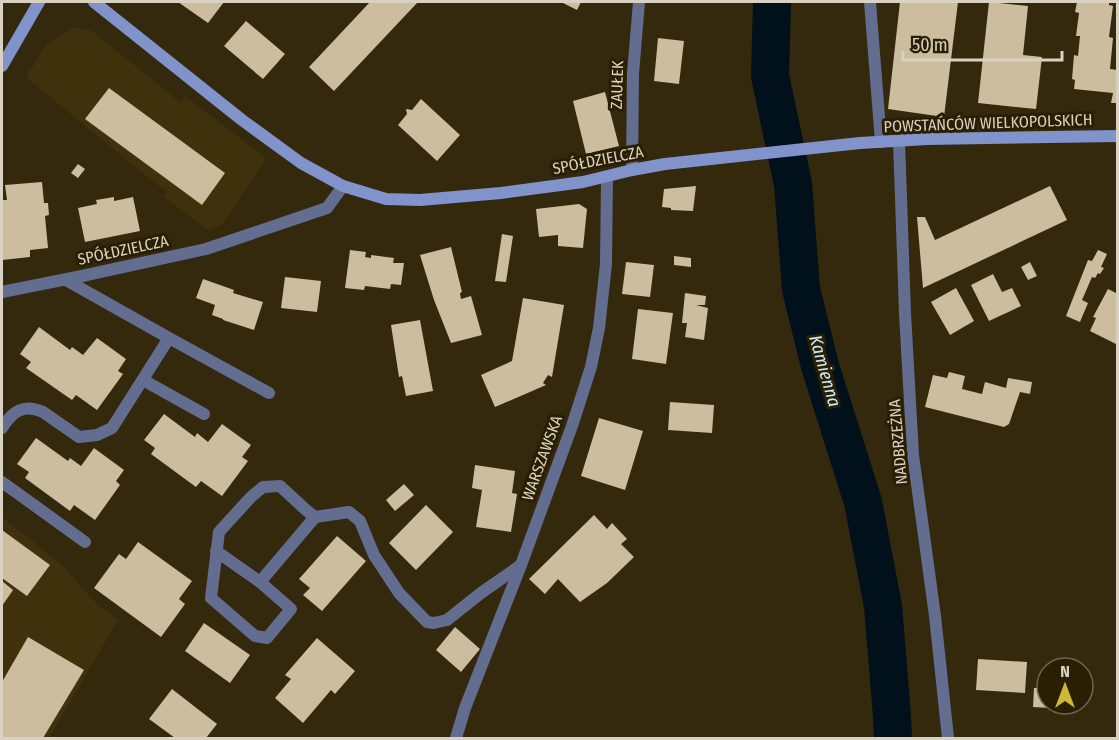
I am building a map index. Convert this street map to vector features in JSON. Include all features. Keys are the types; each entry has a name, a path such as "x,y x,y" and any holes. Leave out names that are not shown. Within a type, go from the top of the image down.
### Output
{"street":[{"path":"2,66 39,2"},
{"name":"SPÓŁDZIELCZA","path":"94,2 242,120 301,163 343,186 386,199 420,200 501,193 583,183 664,164 860,144"},
{"name":"ZAUŁEK","path":"632,170 633,74 639,2"},
{"path":"870,2 881,142"},
{"name":"POWSTAŃCÓW WIELKOPOLSKICH","path":"860,144 927,139 1118,136"},
{"name":"NADBRZEŻNA","path":"899,141 913,455 935,616 948,738"},
{"name":"WARSZAWSKA","path":"456,738 465,708 572,426 591,367 599,328 606,264 607,177"},
{"name":"SPÓŁDZIELCZA","path":"2,292 206,249 327,208 343,186"},
{"path":"66,280 269,393"},
{"path":"2,428 15,412 31,409 43,412 79,437 102,434 112,428 169,338"},
{"path":"143,380 204,414"},
{"path":"2,482 85,542"},
{"path":"216,551 260,582 291,609 267,638 255,636 211,598 216,551 219,532 251,496 263,487 280,486 315,517"},
{"path":"260,582 315,517 349,512 360,521 374,555 399,593 427,622 447,620 521,565"}],"shaded area":[{"path":"73,27 92,31 181,103 185,96 266,158 224,223 209,231 164,197 167,192 26,77 47,44"},
{"path":"2,517 63,566 96,603 118,620 49,738 2,738"}],"building":[{"path":"178,2 224,2 208,23"},
{"path":"370,2 418,2 334,91 309,67"},
{"path":"561,2 581,2 577,10"},
{"path":"900,2 958,2 944,117 888,109"},
{"path":"989,2 1028,6 1023,55 1042,57 1036,109 978,103"},
{"path":"1077,2 1109,2 1109,5 1113,6 1109,37 1113,38 1110,69 1118,70 1118,103 1111,103 1113,93 1074,89 1075,80 1072,79 1074,55 1078,56 1080,36 1076,36 1079,13 1075,12"},
{"path":"246,21 285,54 263,79 224,46"},
{"path":"658,38 684,41 679,84 654,81"},
{"path":"109,88 225,173 202,205 85,119"},
{"path":"605,92 619,146 586,154 573,101"},
{"path":"421,99 460,135 437,161 398,125 407,114 406,109 412,110"},
{"path":"78,164 85,169 78,178 71,173"},
{"path":"42,182 44,203 48,203 49,215 45,216 48,248 30,250 30,257 2,260 2,200 7,200 5,185"},
{"path":"696,186 693,211 671,210 671,208 662,207 664,189"},
{"path":"1050,186 1067,220 923,288 917,217 925,217 935,240"},
{"path":"114,197 114,201 133,197 140,231 85,242 78,208 97,204 96,200"},
{"path":"579,204 587,209 583,248 558,246 558,235 539,237 536,209"},
{"path":"502,234 513,236 506,282 495,281"},
{"path":"451,247 462,292 460,293 461,299 471,296 482,335 451,343 420,255"},
{"path":"350,250 366,252 365,257 371,258 371,255 394,258 393,263 404,263 401,285 391,284 390,289 365,286 364,290 345,288"},
{"path":"1098,250 1107,254 1101,267 1104,268 1095,278 1092,277 1082,300 1088,303 1080,322 1066,316 1088,260 1092,261"},
{"path":"674,256 691,258 691,267 674,265"},
{"path":"626,262 654,265 650,297 622,294"},
{"path":"1030,262 1037,276 1028,280 1021,267"},
{"path":"993,274 1002,292 1012,288 1021,306 989,321 971,285"},
{"path":"285,277 321,281 317,312 281,308"},
{"path":"203,279 234,290 233,293 263,302 254,330 212,315 215,305 196,298"},
{"path":"956,288 974,321 950,335 931,302"},
{"path":"1108,289 1118,294 1118,345 1090,331 1096,318 1093,317"},
{"path":"685,293 706,296 705,305 696,305 708,308 704,340 685,337 687,323 682,323"},
{"path":"523,298 564,305 552,377 548,375 543,383 546,385 495,407 481,375 512,361"},
{"path":"638,309 673,313 666,364 632,359"},
{"path":"420,320 433,391 406,396 402,376 399,377 391,325"},
{"path":"39,327 70,350 72,347 83,355 97,338 126,359 118,371 123,374 97,410 76,395 72,400 26,368 31,362 20,354"},
{"path":"949,372 965,376 962,389 982,394 985,382 1006,388 1008,378 1032,382 1030,394 1020,392 1009,424 1004,427 925,407 933,375 947,378"},
{"path":"670,402 714,405 712,433 668,430"},
{"path":"164,414 195,437 197,433 208,442 222,424 251,445 242,457 248,461 222,496 201,481 196,487 151,454 155,448 144,440"},
{"path":"599,418 643,431 625,490 581,476"},
{"path":"36,438 68,461 70,458 81,466 94,448 124,470 116,481 120,485 95,520 74,505 70,511 25,478 29,472 17,464"},
{"path":"475,465 515,471 512,493 517,494 511,532 476,527 482,490 472,488"},
{"path":"404,484 414,495 395,511 386,500"},
{"path":"426,505 453,532 416,570 389,543"},
{"path":"594,515 607,529 612,523 627,539 621,544 634,557 607,583 580,602 558,579 545,594 529,579"},
{"path":"2,530 50,565 27,596 2,578"},
{"path":"337,536 366,561 322,611 303,595 310,588 299,579"},
{"path":"138,542 192,581 179,599 185,604 161,637 94,588 119,554 126,559"},
{"path":"2,581 13,590 2,606"},
{"path":"204,623 250,655 230,683 185,651"},
{"path":"455,627 480,649 461,672 436,650"},
{"path":"28,637 84,670 43,738 2,738 2,682"},
{"path":"317,638 355,671 335,694 331,690 303,723 275,698 291,679 285,675"},
{"path":"978,659 1027,662 1025,693 976,690"},
{"path":"1034,688 1035,688 1035,707 1033,707"},
{"path":"172,689 217,724 206,738 175,738 149,719"}],"waterway":[{"name":"Kamienna","path":"772,2 770,76 793,184 801,289 820,366 863,502 883,606 893,738"}]}
